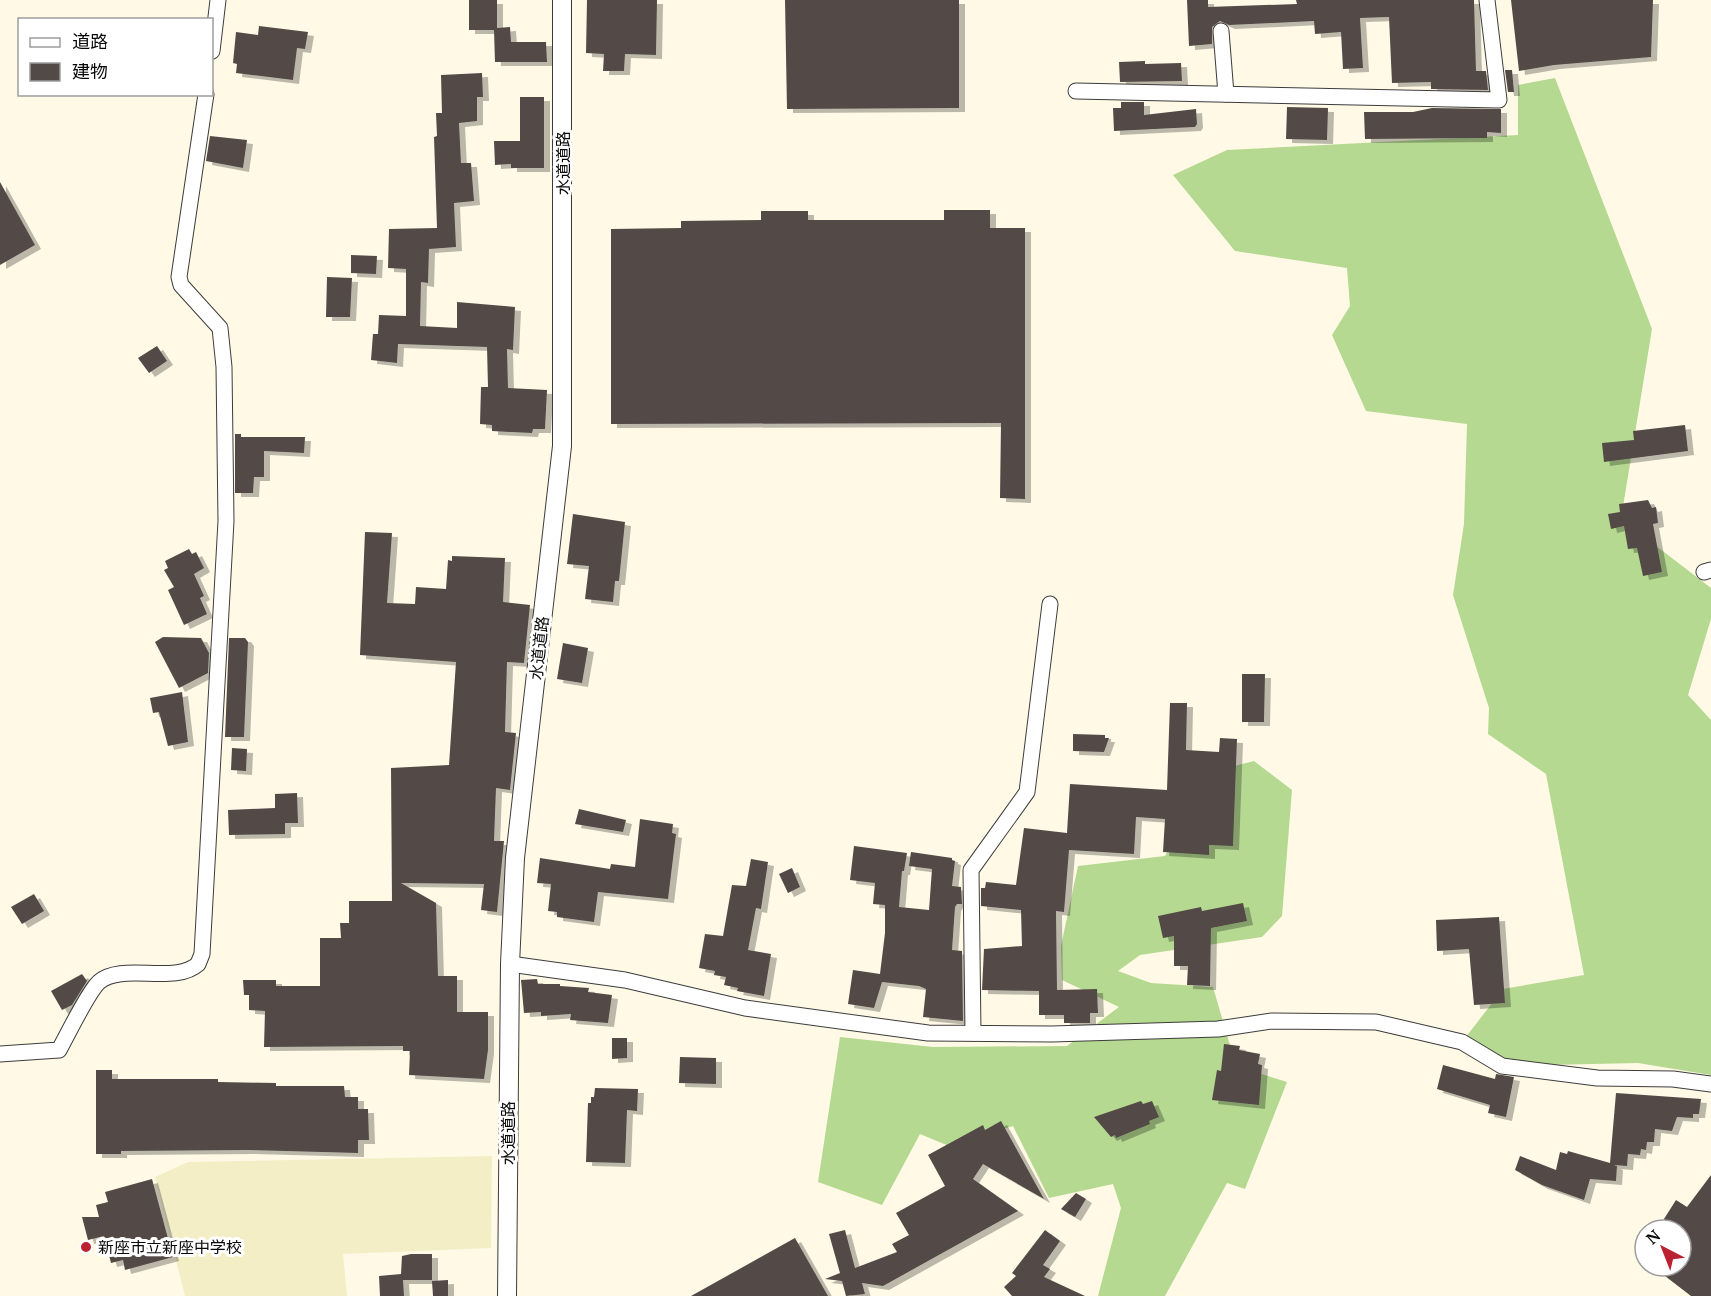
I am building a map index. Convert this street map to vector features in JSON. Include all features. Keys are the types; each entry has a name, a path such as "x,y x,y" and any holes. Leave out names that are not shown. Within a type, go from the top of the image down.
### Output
{"street":[{"path":"213,42 218,0"},
{"name":"水道道路","path":"507,1296 510,964 515,858 562,446 562,0"},
{"path":"1076,91 1499,100 1487,0"},
{"path":"1221,31 1226,94"},
{"path":"0,1054 59,1050 99,982 111,976 185,971 198,964 202,954 226,521 224,368 220,328 181,285 179,278 206,96"},
{"path":"973,1033 971,870 1027,792 1050,604"},
{"path":"510,964 625,980 745,1008 928,1033 1218,1029 1272,1021 1376,1022 1462,1042 1502,1066 1597,1078 1673,1079 1711,1084"}],"shaded area":[{"path":"492,1156 491,1248 343,1254 347,1296 185,1296 155,1177 188,1162"}],"green space":[{"path":"1555,78 1652,329 1621,519 1711,588 1711,619 1688,695 1711,720 1711,1075 1638,1063 1502,1066 1462,1042 1503,989 1584,975 1546,774 1488,734 1489,708 1453,595 1464,524 1467,424 1366,411 1332,335 1350,306 1347,268 1235,251 1173,175 1227,150 1518,135 1518,85"},
{"path":"1254,761 1292,790 1282,916 1262,937 1140,955 1118,971 1151,983 1213,987 1236,1066 1287,1082 1245,1189 1227,1183 1165,1296 1098,1296 1121,1208 1113,1184 1049,1198 1013,1126 949,1146 920,1134 882,1205 818,1182 840,1037 933,1047 1067,1046 1119,1007 1062,980 1061,946 1078,866 1165,856 1211,772"}],"building":[{"path":"469,0 497,0 497,28 510,27 511,42 546,42 547,62 495,62 494,30 469,30"},
{"path":"587,0 657,0 656,55 625,54 624,71 603,71 604,54 586,53"},
{"path":"785,0 959,0 959,108 787,109"},
{"path":"1187,0 1208,0 1208,7 1297,4 1296,0 1474,0 1476,71 1486,71 1488,90 1431,89 1431,82 1392,83 1389,17 1360,18 1363,68 1343,69 1341,32 1315,34 1314,21 1229,25 1220,21 1212,27 1212,44 1189,46"},
{"path":"1511,0 1653,0 1651,57 1554,65 1519,71"},
{"path":"259,26 308,32 305,49 297,48 293,80 236,73 237,64 233,63 236,32 258,35"},
{"path":"1145,61 1145,64 1181,63 1182,81 1120,82 1119,62"},
{"path":"1505,70 1512,70 1514,92 1508,92"},
{"path":"482,73 483,97 477,97 477,121 459,123 461,163 471,163 474,201 454,203 456,247 429,249 428,283 421,282 420,326 457,328 457,302 515,307 513,350 507,349 508,388 547,390 545,429 533,429 532,433 492,431 492,425 480,424 481,387 488,387 487,347 398,344 397,363 371,360 373,334 378,334 379,315 406,316 406,269 388,268 389,229 437,228 434,137 437,136 436,113 442,113 441,75"},
{"path":"520,97 544,97 544,168 511,168 511,164 495,165 494,141 520,141"},
{"path":"1121,102 1144,102 1144,115 1196,109 1197,124 1195,127 1114,131 1113,108 1121,108"},
{"path":"1287,107 1328,108 1327,140 1286,139"},
{"path":"1432,108 1501,109 1501,133 1487,132 1487,138 1365,139 1364,112 1413,112"},
{"path":"210,136 247,140 243,168 206,161"},
{"path":"0,182 35,245 0,265"},
{"path":"944,210 990,210 990,228 1025,228 1025,499 1000,498 1001,423 611,424 611,229 681,228 681,221 761,220 761,211 808,211 808,220 944,220"},
{"path":"351,255 377,256 376,274 351,273"},
{"path":"327,277 352,278 350,317 326,317"},
{"path":"157,346 167,361 149,373 138,358"},
{"path":"1685,425 1688,451 1604,462 1602,443 1634,440 1633,431"},
{"path":"235,434 241,434 241,437 305,437 304,453 264,451 264,477 254,477 253,493 235,493"},
{"path":"1648,500 1652,508 1656,507 1658,523 1653,524 1662,572 1643,576 1637,548 1628,549 1624,526 1611,529 1608,514 1620,512 1619,504"},
{"path":"573,514 625,522 619,581 615,581 613,602 585,599 589,566 567,564"},
{"path":"365,532 392,533 387,603 415,604 416,587 446,589 448,560 452,561 452,556 505,558 503,602 530,605 524,663 507,662 505,732 516,733 510,790 496,788 494,841 504,841 497,912 481,910 484,884 401,883 436,903 438,976 457,976 457,1012 488,1012 488,1050 484,1079 409,1075 410,1051 403,1051 403,1046 264,1047 265,1011 249,1010 249,995 244,995 243,980 276,980 276,986 320,986 320,938 341,938 340,923 349,923 349,901 392,901 391,768 449,765 456,662 360,655"},
{"path":"189,549 192,554 196,552 204,568 194,574 204,596 200,598 207,614 184,625 168,590 174,587 164,570 168,568 165,561"},
{"path":"163,637 201,638 209,653 208,673 179,688 155,642"},
{"path":"229,638 245,638 248,642 244,737 225,737"},
{"path":"563,643 588,648 582,683 557,679"},
{"path":"1242,674 1265,674 1264,722 1242,722"},
{"path":"182,692 188,742 168,746 159,712 153,713 150,698"},
{"path":"1170,703 1187,703 1186,750 1219,752 1220,738 1237,739 1233,846 1209,845 1209,855 1163,852 1165,819 1136,817 1134,854 1069,850 1064,912 1056,911 1057,990 1097,989 1098,1013 1090,1013 1090,1023 1064,1023 1064,1015 1039,1015 1039,991 982,990 984,949 1022,946 1021,910 981,906 981,888 985,888 986,882 1016,885 1024,828 1067,833 1070,784 1167,790"},
{"path":"1073,734 1105,735 1105,738 1109,738 1104,752 1073,751"},
{"path":"232,748 247,749 246,771 231,770"},
{"path":"297,793 298,823 285,823 285,834 229,835 228,810 275,808 275,794"},
{"path":"579,809 626,820 623,832 575,824"},
{"path":"640,819 673,824 672,833 676,834 668,899 598,892 594,922 557,917 557,912 548,911 551,884 537,883 540,858 610,869 611,864 635,867"},
{"path":"854,846 907,853 904,871 902,871 899,907 929,910 932,869 909,866 911,852 952,858 955,861 952,886 961,887 962,904 957,904 955,907 952,950 962,951 963,1021 923,1017 926,989 919,986 882,982 874,1008 848,1004 853,970 880,974 885,933 885,905 873,904 875,883 850,880"},
{"path":"751,859 768,862 761,909 756,908 748,950 771,954 764,996 737,991 738,988 724,985 726,977 714,975 715,971 699,968 705,934 723,936 732,885 746,886"},
{"path":"792,868 800,887 788,893 779,874"},
{"path":"34,894 44,911 22,924 11,907"},
{"path":"1243,903 1247,921 1211,928 1210,986 1187,985 1188,966 1174,966 1174,936 1163,938 1158,916 1201,907 1202,911"},
{"path":"1499,917 1505,1003 1474,1005 1469,949 1437,951 1436,920"},
{"path":"82,974 87,981 72,1005 62,1010 51,991"},
{"path":"537,979 538,984 589,988 588,992 612,995 608,1023 570,1020 571,1014 541,1016 541,1012 524,1013 521,980"},
{"path":"612,1038 627,1038 627,1058 612,1059"},
{"path":"1224,1044 1240,1046 1239,1050 1260,1054 1258,1064 1262,1065 1259,1105 1212,1100 1217,1070 1221,1071"},
{"path":"680,1057 716,1058 716,1084 679,1083"},
{"path":"1443,1065 1495,1079 1496,1074 1514,1077 1506,1117 1488,1113 1490,1105 1437,1089"},
{"path":"96,1070 112,1070 112,1079 218,1079 218,1082 276,1083 276,1086 344,1086 345,1097 358,1097 358,1109 368,1109 369,1140 358,1140 358,1153 249,1150 121,1151 121,1154 96,1154"},
{"path":"595,1088 638,1089 637,1111 627,1110 625,1163 586,1162 588,1103 591,1103 591,1097 594,1097"},
{"path":"1616,1093 1701,1099 1699,1114 1693,1114 1693,1118 1677,1117 1672,1131 1655,1129 1654,1142 1647,1142 1646,1150 1641,1149 1640,1155 1628,1154 1627,1166 1614,1165 1617,1166 1616,1181 1590,1179 1584,1200 1542,1185 1515,1170 1520,1156 1556,1170 1560,1152 1567,1154 1568,1151 1610,1163"},
{"path":"1141,1101 1143,1104 1152,1101 1159,1117 1149,1121 1150,1124 1116,1138 1115,1135 1111,1137 1094,1117"},
{"path":"1001,1121 1044,1199 983,1164 973,1179 1018,1211 883,1286 862,1283 865,1294 846,1296 842,1281 825,1279 840,1273 829,1234 845,1230 855,1268 897,1252 892,1244 909,1235 896,1213 945,1186 928,1155 983,1125 985,1130"},
{"path":"1711,1175 1711,1296 1691,1296 1668,1278 1693,1278 1693,1218 1665,1218 1676,1200 1687,1207"},
{"path":"152,1179 173,1257 125,1270 123,1260 111,1263 104,1236 88,1240 82,1217 99,1217 96,1205 108,1202 105,1192"},
{"path":"1076,1193 1086,1199 1075,1217 1061,1209"},
{"path":"1045,1230 1060,1241 1043,1265 1050,1269 1044,1277 1085,1296 1012,1296 1004,1287 1016,1276 1012,1273"},
{"path":"795,1238 828,1296 691,1296"},
{"path":"432,1254 432,1280 403,1280 404,1296 380,1296 379,1276 401,1274 402,1256"},
{"path":"448,1280 448,1296 433,1296 432,1281"}],"place":[{"name":"新座市立新座中学校","path":"86,1247"}]}
